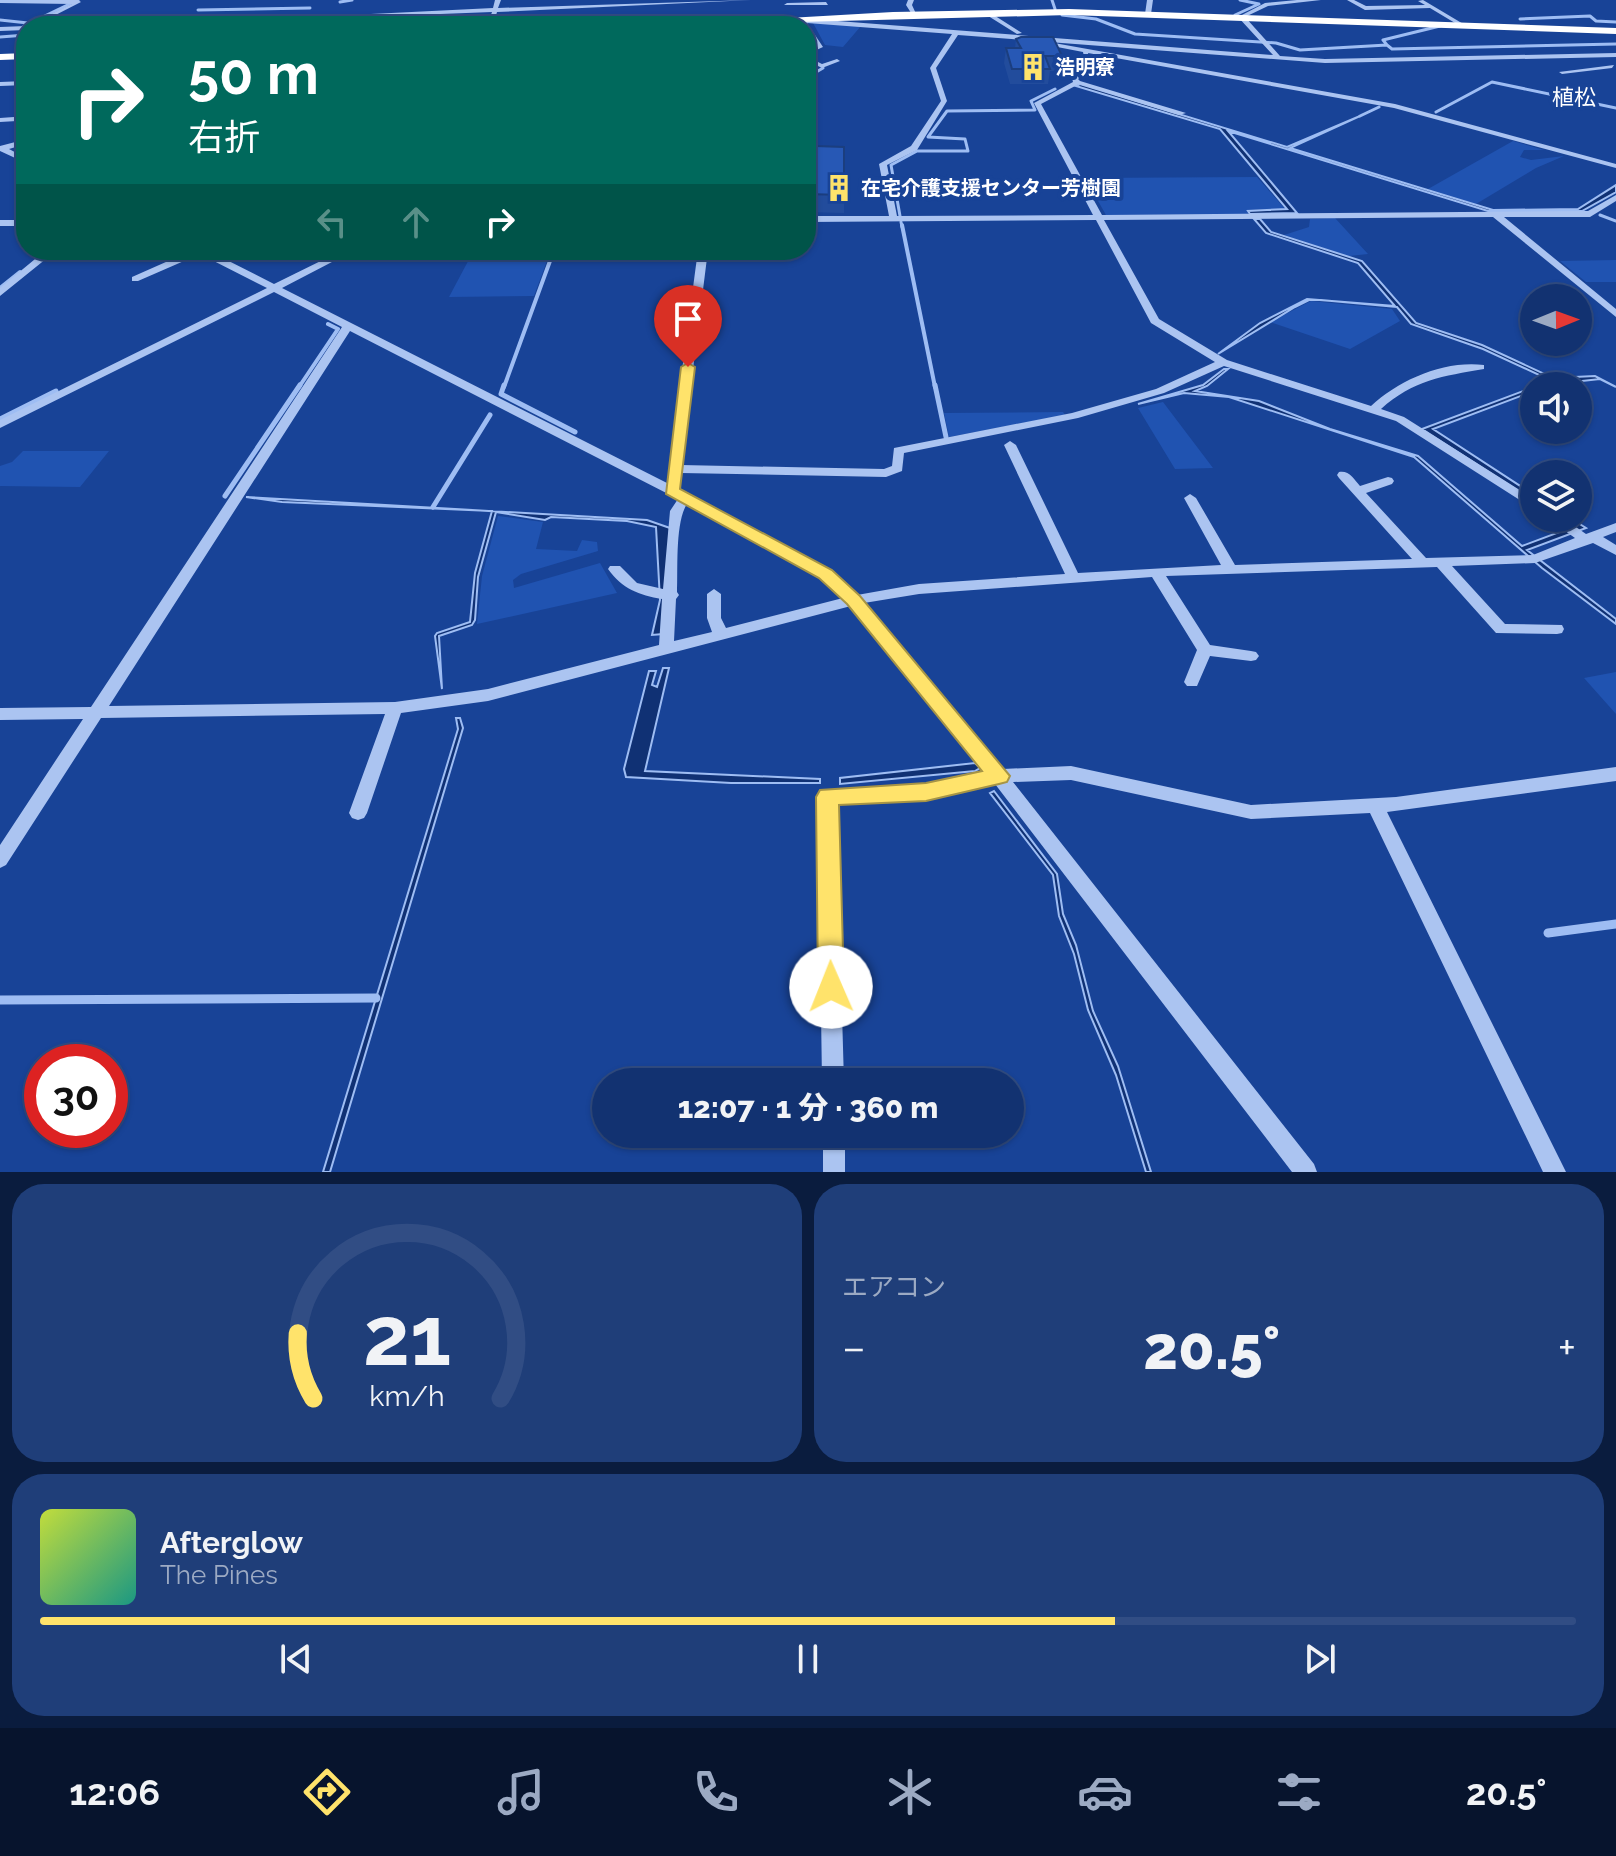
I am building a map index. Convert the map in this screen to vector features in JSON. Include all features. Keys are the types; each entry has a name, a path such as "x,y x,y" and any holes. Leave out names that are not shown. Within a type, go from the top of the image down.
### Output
{"highway":[{"path":"816,19 987,13 1148,14 1616,31"}],"street":[{"path":"493,16 498,0"},
{"path":"380,16 495,10 563,11 673,2 748,0"},
{"path":"911,0 909,5 915,15"},
{"path":"1148,14 1150,0"},
{"path":"1278,57 1241,17 1267,4 1318,0"},
{"path":"1350,0 1365,8 1429,7"},
{"path":"1420,0 1462,25"},
{"path":"0,1 81,1"},
{"path":"49,16 81,1"},
{"path":"785,2 826,4"},
{"path":"361,16 367,3"},
{"path":"987,13 1028,37 1085,53 1395,106 1616,166"},
{"path":"816,21 1325,61 1616,55"},
{"path":"878,35 885,27"},
{"path":"917,41 924,30"},
{"path":"894,220 883,164 914,148 944,101 933,68 956,33"},
{"path":"1198,40 1198,50"},
{"path":"1219,67 1221,52"},
{"path":"1085,53 1089,67 1074,79 1078,82 1182,113"},
{"path":"1584,54 1614,66"},
{"path":"1264,56 1264,71"},
{"path":"816,63 822,66 837,61"},
{"path":"1562,72 1614,66"},
{"path":"1078,82 1037,103 1155,321 1223,362 1400,419 1520,496"},
{"path":"0,120 14,119"},
{"path":"816,219 1590,214 1616,197"},
{"path":"1496,215 1616,314"},
{"path":"0,293 40,260"},
{"path":"135,279 178,260"},
{"path":"219,260 678,494 826,574 854,600 999,776 1306,1172"},
{"path":"0,425 331,260"},
{"path":"666,650 678,494 675,469 702,260"},
{"path":"0,860 347,327"},
{"path":"675,469 886,473 898,468 898,451 1074,416 1160,391 1223,362"},
{"path":"1373,410 1386,396 1448,368 1480,367"},
{"path":"1010,445 1073,576"},
{"path":"1343,475 1423,563"},
{"path":"1358,491 1388,481"},
{"path":"1190,498 1231,570"},
{"path":"0,714 395,708 488,695 854,600 919,589 1073,576 1535,559 1616,527"},
{"path":"1579,532 1616,551"},
{"path":"1440,562 1501,629 1557,629"},
{"path":"615,569 622,581 633,589 672,595"},
{"path":"1156,572 1205,650"},
{"path":"714,594 714,618 721,635"},
{"path":"1205,650 1251,656"},
{"path":"1192,682 1205,650"},
{"path":"358,813 395,708"},
{"path":"833,1068 827,797 926,792 999,776 1071,773 1251,812 1375,805 1616,774"},
{"path":"1375,805 1555,1172"},
{"path":"834,1148 834,1172"}],"shaded area":[{"path":"816,23 861,26 843,47 825,45"},
{"path":"1080,84 1287,147 1360,116 1290,148 1493,210 1578,209 1616,185 1616,192 1582,211 1488,211 1228,131 1297,213 1250,214 1248,211 1287,209 1220,129 1076,86"},
{"path":"1513,141 1544,150 1524,150 1520,157 1531,160 1564,156 1536,168 1476,204 1428,189"},
{"path":"1257,177 1285,209 1247,210 1248,214 1106,215 1085,178"},
{"path":"1335,218 1368,254 1349,256 1284,235 1309,227 1310,219"},
{"path":"1254,219 1260,219 1271,232 1362,261 1416,323 1482,345 1540,372 1533,372 1483,349 1411,324 1397,307 1330,301 1395,306 1358,263 1266,233"},
{"path":"469,260 547,260 534,296 449,297"},
{"path":"1616,260 1616,282 1586,282 1560,261"},
{"path":"1307,299 1320,300 1309,300 1295,307 1218,354 1260,323"},
{"path":"1311,301 1392,309 1400,321 1350,349 1270,322"},
{"path":"1228,369 1207,386 1195,391 1259,401 1330,429 1418,456 1522,546 1560,532 1575,532 1527,550 1616,619 1616,624 1542,568 1414,457 1229,397 1184,393 1138,404 1203,385"},
{"path":"1520,392 1520,396 1433,429 1520,486 1520,492 1422,429"},
{"path":"1163,402 1213,468 1175,469 1138,408"},
{"path":"1063,412 1065,415 949,437 944,413"},
{"path":"23,451 109,451 80,487 0,486 0,466 12,462"},
{"path":"246,497 484,511 282,502"},
{"path":"492,511 647,520 670,528 663,634 652,635 660,600 656,527 627,521 551,517 545,520 496,512 478,577 475,620 472,625 439,636 442,689 435,636 470,622 475,573"},
{"path":"498,516 543,522 536,549 577,551 582,540 597,542 598,551 521,574 513,580 514,588 600,563 617,593 477,624 482,576"},
{"path":"663,668 669,668 645,771 820,779 820,783 731,783 626,777 624,769 649,671 656,671 652,685 657,687"},
{"path":"1616,672 1616,714 1584,678"},
{"path":"456,718 460,718 463,728 330,1172 323,1172 458,729"},
{"path":"975,763 980,768 975,771 840,784 840,778"},
{"path":"994,791 1057,874 1063,914 1076,945 1093,1011 1118,1066 1151,1172 1146,1172 1116,1075 1088,1010 1074,954 1059,916 1053,875 990,793"}],"building":[{"path":"1053,37 1062,56 1045,56 1050,69 1012,69 1006,48 1021,48 1016,39"},
{"path":"816,146 844,147 844,195 816,194"}],"waterway":[{"path":"45,16 78,0"},
{"path":"340,2 352,0"},
{"path":"1052,0 1055,9"},
{"path":"1235,15 1259,4 1240,0"},
{"path":"198,10 310,8"},
{"path":"1062,15 1096,19 1135,34 1276,43 1300,50 1387,45"},
{"path":"1520,19 1590,16 1596,21 1616,22"},
{"path":"0,20 16,22"},
{"path":"1387,45 1383,40 1440,26"},
{"path":"0,37 16,36"},
{"path":"1387,45 1392,49 1616,44"},
{"path":"816,72 823,68"},
{"path":"1436,112 1492,82 1616,108"},
{"path":"900,216 891,165 917,151 968,151 965,139 928,137 947,111 1035,110 1031,101 1055,89"},
{"path":"1360,116 1379,107"},
{"path":"1600,215 1616,221"},
{"path":"901,222 902,227"},
{"path":"902,225 935,387"},
{"path":"504,387 550,260"},
{"path":"0,288 20,272"},
{"path":"299,387 338,329 328,324"},
{"path":"225,496 300,385"},
{"path":"504,385 501,394 575,432"},
{"path":"935,385 946,437"},
{"path":"0,419 56,391"},
{"path":"433,507 490,415"},
{"path":"1548,933 1616,924"},
{"path":"0,1000 376,998"}],"place":[{"name":"浩明寮","path":"1033,67"},
{"name":"在宅介護支援センター芳樹園","path":"839,188"}],"district":[{"name":"植松","path":"1574,97"}],"route":[{"path":"688,367 672,491 826,574 854,600 999,776 926,792 827,797 831,987"}]}
